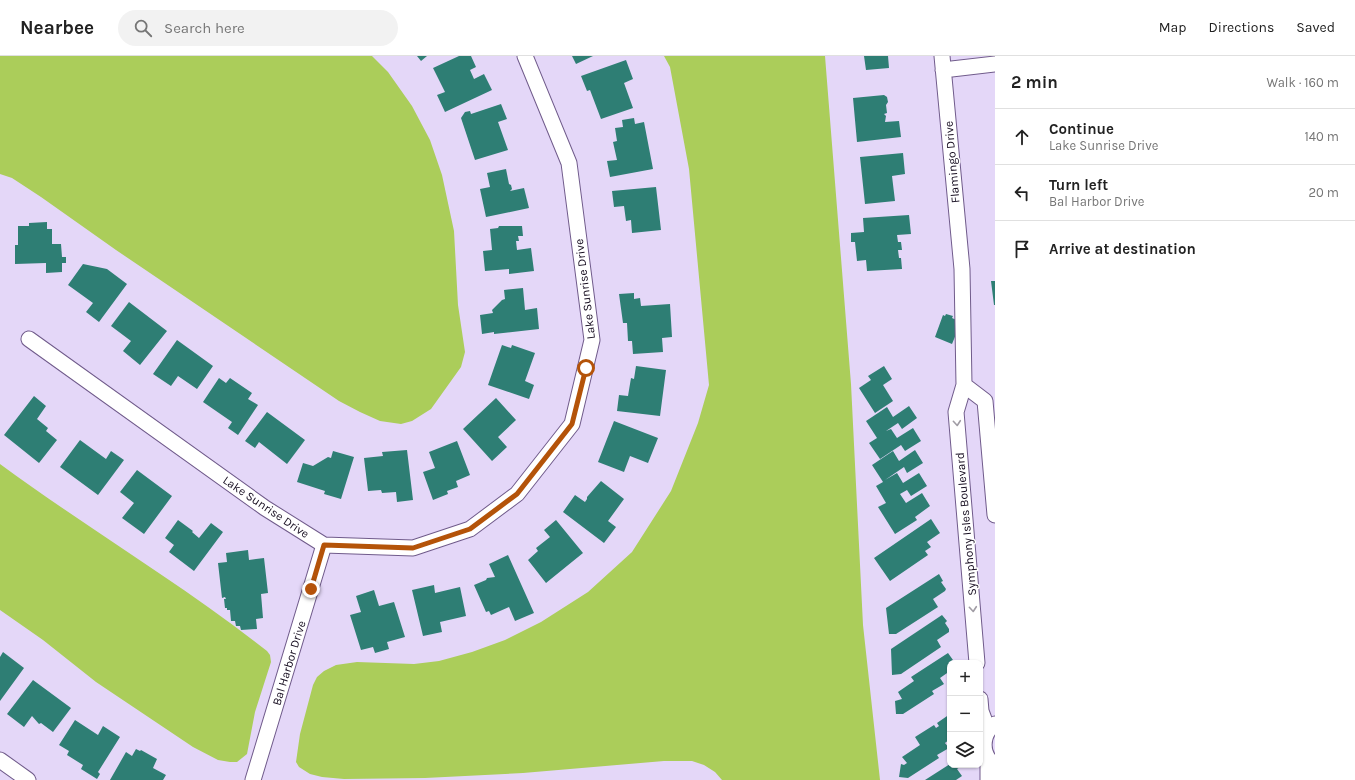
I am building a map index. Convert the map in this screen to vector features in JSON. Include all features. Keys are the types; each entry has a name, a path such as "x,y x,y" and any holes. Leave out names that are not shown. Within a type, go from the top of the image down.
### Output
{"street":[{"name":"Lake Sunrise Drive","path":"29,339 265,508 324,545 413,548 470,529 517,494 572,424 592,340 569,162 525,56"},
{"path":"942,63 995,64"},
{"name":"Flamingo Drive","path":"942,63 962,269"},
{"name":"Symphony Isles Boulevard","path":"962,269 964,385 956,412 977,660"},
{"path":"964,385 985,401 995,515"},
{"name":"Bal Harbor Drive","path":"253,780 324,545"},
{"path":"983,714 992,727 985,737 984,744 985,752 992,762 988,780"},
{"path":"0,760 28,780"}],"shaded area":[{"path":"0,56 372,56 388,72 412,106 430,140 442,175 454,231 458,305 465,352 461,367 431,409 412,421 401,424 380,421 339,401 116,250 41,197 12,178 0,174"},
{"path":"664,56 825,56 851,384 863,625 880,780 722,780 715,772 704,765 692,761 664,761 523,773 425,778 344,779 322,777 310,774 299,767 296,762 300,734 313,685 317,677 324,671 336,665 357,662 414,664 439,661 472,652 505,640 541,622 588,592 632,552 671,491 698,423 709,385 689,169 670,67"},
{"path":"0,464 66,511 168,579 235,626 267,651 270,655 271,662 255,712 247,754 237,762 230,762 218,760 193,747 96,682 43,640 0,610"}],"building":[{"path":"417,56 427,56 421,61"},
{"path":"459,56 471,56 476,67 470,70 474,79 484,74 492,90 445,112 437,95 445,92 433,68"},
{"path":"572,56 593,56 576,64"},
{"path":"864,56 888,56 889,68 866,70"},
{"path":"626,60 633,79 624,83 633,108 601,119 590,90 587,91 581,76"},
{"path":"884,95 887,97 888,102 886,105 887,113 884,114 886,116 885,122 899,121 901,137 857,142 853,98"},
{"path":"501,104 507,119 498,122 508,150 475,160 461,118 465,112 470,111 471,114"},
{"path":"634,118 635,124 644,122 653,169 610,177 607,161 617,160 613,142 617,141 615,128 623,127 622,120"},
{"path":"903,153 905,174 892,176 895,201 865,204 860,157"},
{"path":"506,169 509,184 511,185 512,189 510,191 524,188 529,208 486,217 480,189 490,187 487,173"},
{"path":"656,187 661,230 632,233 631,220 626,221 624,206 614,207 612,191"},
{"path":"909,215 911,234 897,235 898,242 901,242 902,250 898,250 899,258 901,258 902,269 867,271 866,260 857,261 855,242 851,242 851,233 864,232 863,218"},
{"path":"47,222 47,229 52,229 52,244 61,244 62,257 66,257 66,263 62,263 62,272 46,273 46,263 15,264 15,245 18,245 18,226 29,226 29,223"},
{"path":"499,226 522,226 523,236 518,236 519,241 516,241 517,250 531,248 534,271 509,274 509,269 485,271 483,251 492,250 490,229 498,228"},
{"path":"83,264 107,269 127,284 99,322 86,312 93,303 68,285"},
{"path":"991,281 995,281 995,305 994,305"},
{"path":"523,288 525,310 537,308 539,329 482,334 480,315 493,313 492,310 505,299 504,290"},
{"path":"634,293 634,299 640,298 641,306 670,304 672,337 662,338 663,352 633,354 632,341 628,341 627,323 623,323 619,294"},
{"path":"129,302 167,331 140,365 123,351 131,341 111,326"},
{"path":"946,314 953,316 952,318 961,322 952,344 935,337 943,315 945,316"},
{"path":"177,340 213,366 197,389 178,376 171,386 153,374"},
{"path":"502,345 511,348 512,345 535,353 525,381 534,385 529,399 488,385"},
{"path":"636,366 666,370 660,416 617,411 619,395 628,396 631,378 634,379"},
{"path":"884,366 892,379 883,385 893,401 875,413 859,388 871,380 868,376"},
{"path":"219,378 226,383 230,378 252,393 248,399 258,405 238,435 228,428 232,422 203,402"},
{"path":"34,396 46,406 37,419 48,428 46,431 57,440 39,463 4,435"},
{"path":"496,398 516,420 498,437 507,447 492,461 463,429"},
{"path":"909,406 917,418 902,429 898,423 886,431 891,429 897,438 913,428 921,441 905,451 901,445 880,459 869,443 877,438 866,421 887,407 893,417"},
{"path":"267,412 305,440 287,464 259,442 255,448 245,441"},
{"path":"614,421 658,438 648,463 630,456 624,472 598,462"},
{"path":"80,440 106,459 111,451 124,460 98,495 60,467"},
{"path":"457,441 470,475 456,481 458,487 447,491 448,494 433,500 423,472 435,468 429,452"},
{"path":"407,450 413,500 397,502 396,492 382,493 381,490 368,491 364,458 383,456 382,452"},
{"path":"915,450 923,463 907,473 904,467 885,480 897,473 903,483 919,473 927,486 911,496 907,490 900,494 906,503 922,493 930,506 915,517 917,520 895,534 878,507 886,503 876,486 883,482 872,465 893,451 899,461"},
{"path":"333,451 354,457 341,499 324,494 325,491 297,482 303,463 313,466 328,457 331,458"},
{"path":"137,470 172,496 144,534 122,518 134,503 120,492"},
{"path":"601,481 624,499 608,521 616,527 604,543 563,512 575,495 585,502 587,497"},
{"path":"931,519 940,533 927,542 931,547 925,551 928,555 890,581 874,558"},
{"path":"178,520 193,531 192,532 199,538 211,523 223,532 194,571 169,552 174,545 165,538"},
{"path":"556,520 583,553 546,583 528,560 538,551 536,548 550,537 544,530"},
{"path":"248,550 249,560 264,558 268,593 261,594 263,618 256,619 257,629 241,630 240,626 236,626 235,621 231,621 230,610 225,608 224,599 226,599 225,597 222,598 218,563 227,562 226,553"},
{"path":"508,555 534,613 515,621 509,607 491,615 489,611 486,612 474,585 486,580 487,578 495,577 489,564"},
{"path":"939,574 943,581 941,582 946,589 933,599 938,607 896,634 889,634 886,608"},
{"path":"434,585 435,593 460,587 466,616 440,622 442,632 423,636 412,590"},
{"path":"374,590 379,606 394,602 405,637 387,642 389,649 375,653 373,647 361,650 350,615 361,612 356,596"},
{"path":"942,615 947,621 945,623 949,629 949,632 937,640 941,647 901,674 892,675 891,649"},
{"path":"3,652 24,668 0,701 0,657"},
{"path":"948,653 953,660 947,660 947,673 940,678 944,684 932,691 934,694 903,714 896,714 895,701 902,699 898,692 914,681 911,677"},
{"path":"33,680 71,708 53,732 41,723 39,724 32,716 24,727 7,714"},
{"path":"947,716 947,741 945,743 947,749 937,755 939,758 908,778 899,777 901,764 904,765 907,763 902,757 920,745 915,737 934,725 936,728 939,726 937,723"},
{"path":"75,720 98,735 103,726 120,737 98,772 100,774 97,779 81,769 83,765 67,755 69,751 59,745"},
{"path":"136,749 141,750 157,759 153,768 166,775 163,780 110,780 126,752 132,756"},
{"path":"947,766 947,768 958,768 957,769 962,776 956,780 925,780"}],"route":[{"path":"311,589 324,545 413,548 470,529 517,494 572,424 586,368"}]}
